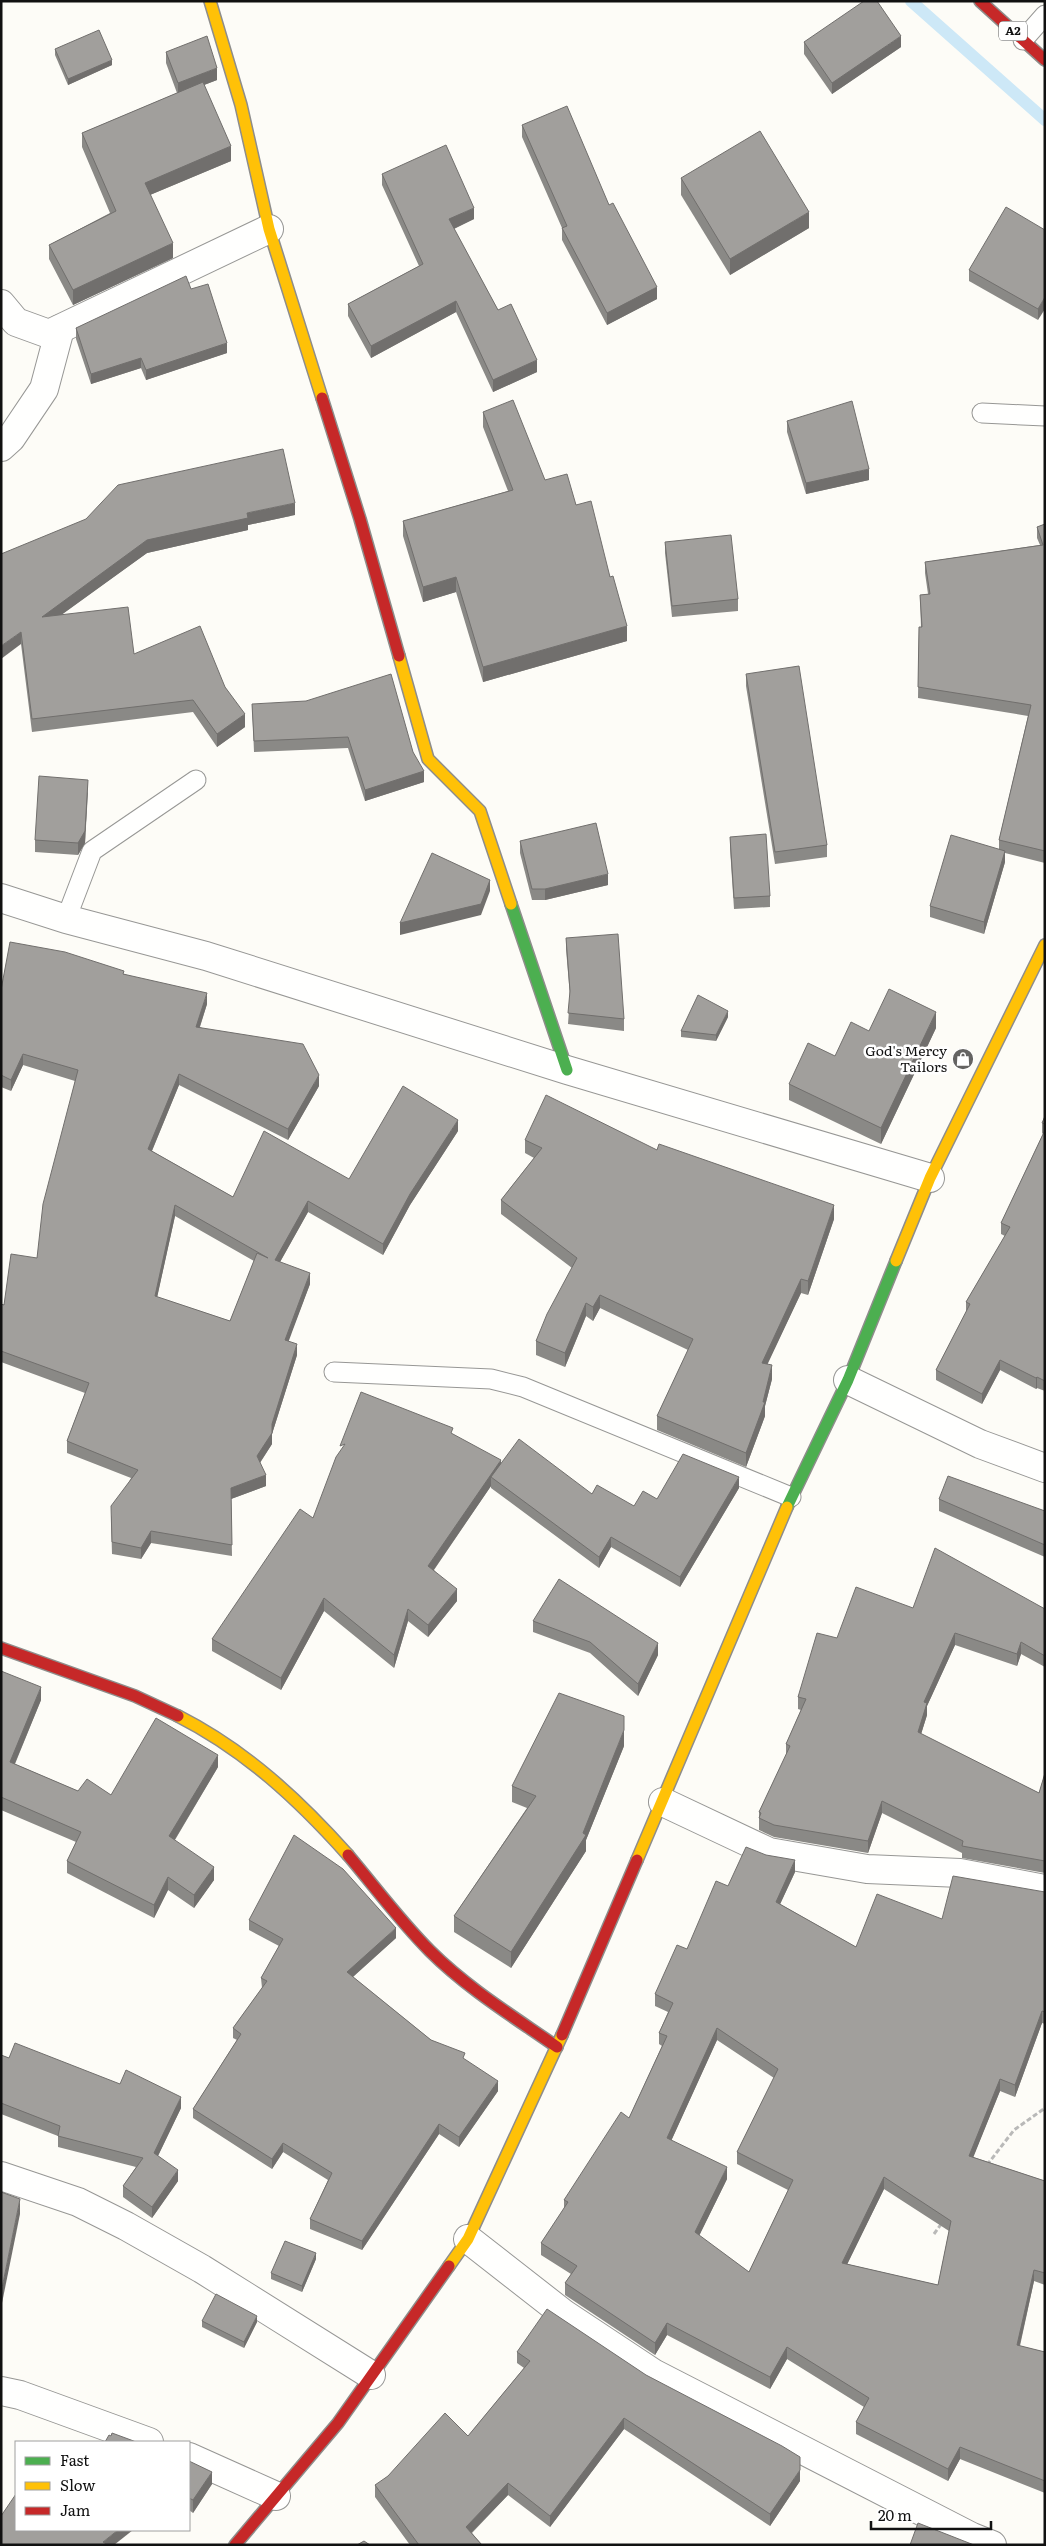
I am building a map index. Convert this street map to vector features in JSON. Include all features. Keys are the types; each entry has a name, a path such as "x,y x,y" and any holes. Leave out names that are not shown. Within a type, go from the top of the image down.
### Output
{"street":[{"path":"210,1 241,105 269,229 360,519 428,759 480,812 567,1070"},
{"name":"A2","path":"980,1 1045,60"},
{"path":"1,304 16,322 49,334 269,229"},
{"path":"1,447 11,438 44,389 60,329"},
{"path":"1,898 66,919 206,956 567,1070 930,1178"},
{"path":"235,2545 338,2423 468,2239 556,2047 663,1802 791,1497 848,1380 930,1178 1045,944"},
{"path":"848,1380 980,1444 1045,1468"},
{"path":"1,1648 158,1705 212,1734 257,1765 302,1806 430,1951 457,1974 556,2047"},
{"path":"663,1802 769,1852 867,1869 960,1873 1045,1889"},
{"path":"1,2176 78,2202 126,2226 202,2270 371,2375"},
{"path":"468,2239 564,2314 653,2374 972,2537 992,2545"},
{"path":"1,2391 20,2395 147,2441"},
{"path":"190,2457 276,2496"}],"lane":[{"path":"1023,40 1045,15"},
{"path":"982,413 1045,416"},
{"path":"66,919 92,850 196,780"},
{"path":"334,1372 491,1379 523,1387 791,1497"}],"path":[{"path":"986,2167 1014,2130 1045,2108"},
{"path":"934,2234 945,2219"}],"building":[{"path":"864,1 877,1 901,36 832,83 804,42"},
{"path":"99,30 112,60 68,79 55,49"},
{"path":"207,36 217,68 178,83 166,52"},
{"path":"203,82 231,146 145,183 173,243 73,290 49,245 116,211 82,133"},
{"path":"567,106 609,205 613,203 657,287 607,313 562,228 567,226 522,125"},
{"path":"760,131 809,212 730,259 681,178"},
{"path":"446,145 474,208 449,219 498,310 511,304 537,360 493,380 456,301 371,346 348,304 423,264 382,174"},
{"path":"1006,207 1045,230 1045,297 1038,309 969,270"},
{"path":"186,276 191,289 208,284 227,343 146,370 141,358 91,374 76,328"},
{"path":"513,400 545,480 567,474 576,505 591,501 610,577 613,576 627,626 483,667 456,577 423,587 403,521 513,490 483,412"},
{"path":"852,401 869,469 806,483 787,421"},
{"path":"283,449 295,503 247,513 248,518 147,540 42,617 128,607 134,654 200,626 225,687 245,714 217,734 193,700 32,719 21,632 1,646 1,554 86,519 118,485"},
{"path":"1045,524 1045,851 999,840 1031,705 918,687 919,627 922,627 920,595 930,594 925,562 1043,545 1037,527"},
{"path":"731,535 738,599 672,606 665,542"},
{"path":"799,666 827,845 775,852 746,674"},
{"path":"391,674 413,752 424,771 365,790 348,737 254,741 252,704 306,701"},
{"path":"39,776 88,780 85,831 78,843 35,840"},
{"path":"596,823 608,874 545,889 532,889 520,841"},
{"path":"766,834 770,896 734,898 730,837"},
{"path":"951,835 1005,851 984,922 930,906"},
{"path":"432,853 490,880 481,904 400,923"},
{"path":"618,934 624,1019 568,1013 570,991 566,938"},
{"path":"10,942 65,952 124,971 123,974 207,993 196,1027 303,1044 319,1075 288,1129 179,1074 148,1149 233,1197 264,1131 349,1179 403,1086 458,1120 410,1194 383,1244 308,1201 275,1260 310,1273 285,1340 297,1344 272,1424 272,1433 257,1456 266,1475 231,1488 232,1545 151,1531 141,1548 112,1542 111,1506 138,1470 67,1441 89,1383 1,1351 1,1304 4,1305 11,1254 37,1258 43,1204 78,1070 23,1054 11,1080 1,1075 1,990","holes":["175,1205 268,1258 257,1253 230,1321 155,1296"]},
{"path":"889,989 936,1012 881,1128 789,1084 808,1043 835,1056 851,1022 869,1031"},
{"path":"698,995 728,1011 716,1035 681,1031"},
{"path":"546,1095 657,1150 659,1144 834,1205 808,1281 801,1279 762,1363 772,1365 763,1402 765,1402 746,1453 657,1416 693,1339 600,1295 593,1307 586,1303 565,1353 536,1341 547,1314 577,1258 501,1200 542,1148 525,1140"},
{"path":"1045,1130 1045,1381 1000,1360 982,1394 936,1370 970,1304 966,1302 1010,1227 1001,1223"},
{"path":"361,1392 453,1428 451,1433 501,1460 428,1566 457,1589 428,1625 408,1609 394,1655 324,1598 281,1678 212,1639 300,1509 313,1518 336,1457 345,1444 340,1446"},
{"path":"519,1439 592,1494 597,1485 634,1506 643,1491 657,1499 683,1454 739,1477 680,1577 611,1537 599,1557 491,1477"},
{"path":"948,1476 1045,1511 1045,1545 939,1499"},
{"path":"935,1548 1045,1609 1045,1656 1021,1642 1017,1654 955,1633 924,1702 927,1703 918,1732 1039,1793 1045,1773 1045,1861 962,1846 963,1841 882,1801 868,1841 774,1825 759,1818 761,1813 759,1812 790,1746 786,1744 806,1699 798,1697 817,1633 837,1638 856,1587 913,1608"},
{"path":"559,1579 658,1643 638,1684 590,1642 533,1621"},
{"path":"1,1671 41,1687 10,1762 78,1791 87,1779 111,1795 156,1718 218,1755 169,1836 214,1867 194,1895 168,1877 154,1905 67,1861 81,1832 1,1797"},
{"path":"559,1693 624,1716 624,1730 583,1833 586,1835 511,1952 454,1916 536,1796 512,1786"},
{"path":"294,1835 343,1869 396,1928 347,1972 431,2040 465,2053 463,2058 498,2081 459,2137 439,2124 362,2241 310,2219 332,2173 283,2143 272,2159 193,2109 241,2034 233,2028 267,1981 261,1978 283,1939 249,1920"},
{"path":"746,1847 766,1855 795,1860 776,1902 856,1947 877,1894 942,1919 953,1876 1045,1892 1045,2012 1042,2011 1015,2085 1000,2079 969,2156 1045,2181 1045,2273 1034,2270 1017,2345 1045,2352 1045,2481 960,2447 948,2469 856,2422 869,2398 787,2347 770,2377 667,2323 655,2343 565,2283 577,2266 541,2243 568,2202 564,2200 621,2112 629,2118 667,2036 659,2033 673,2003 655,1994 677,1945 687,1949 716,1881 728,1886","holes":["717,2028 778,2069 737,2152 793,2180 749,2272 695,2232 727,2167 667,2138","884,2177 951,2221 938,2285 842,2263"]},
{"path":"15,2043 120,2084 126,2070 181,2097 154,2153 178,2170 152,2207 123,2186 143,2158 58,2136 60,2126 1,2103 1,2055 9,2058"},
{"path":"1,2192 20,2199 1,2293"},
{"path":"285,2241 316,2253 302,2286 271,2273"},
{"path":"216,2294 257,2316 244,2342 202,2321"},
{"path":"547,2309 646,2375 800,2457 800,2470 770,2514 624,2418 550,2516 508,2483 466,2527 482,2545 419,2545 375,2485 388,2476 445,2413 468,2436 530,2361 517,2352"},
{"path":"112,2433 133,2441 106,2441 109,2435 111,2436"},
{"path":"190,2461 212,2472 193,2500 190,2498"},
{"path":"15,2495 15,2531 117,2531 103,2542 108,2545 1,2545 1,2516"},
{"path":"918,2523 974,2545 910,2545"},
{"path":"364,2541 370,2545 357,2545"}],"waterway":[{"path":"911,1 1045,120"}],"traffic: fast":[{"path":"511,904 567,1070"},
{"path":"787,1507 848,1380 896,1261"}],"traffic: slow":[{"path":"210,1 241,105 269,229 322,398"},
{"path":"399,656 428,759 480,811 511,904"},
{"path":"896,1261 930,1178 1045,945"},
{"path":"637,1860 787,1507"},
{"path":"178,1716 226,1744 269,1777 310,1814 348,1855"},
{"path":"449,2266 468,2239 562,2035"}],"traffic: jam":[{"path":"980,1 1045,60"},
{"path":"322,398 360,519 399,656"},
{"path":"1,1648 135,1696 178,1716"},
{"path":"348,1855 408,1928 444,1965 491,2002 557,2047"},
{"path":"562,2035 637,1860"},
{"path":"235,2545 338,2423 449,2266"}],"place":[{"name":"God's Mercy Tailors","path":"963,1059"}]}
